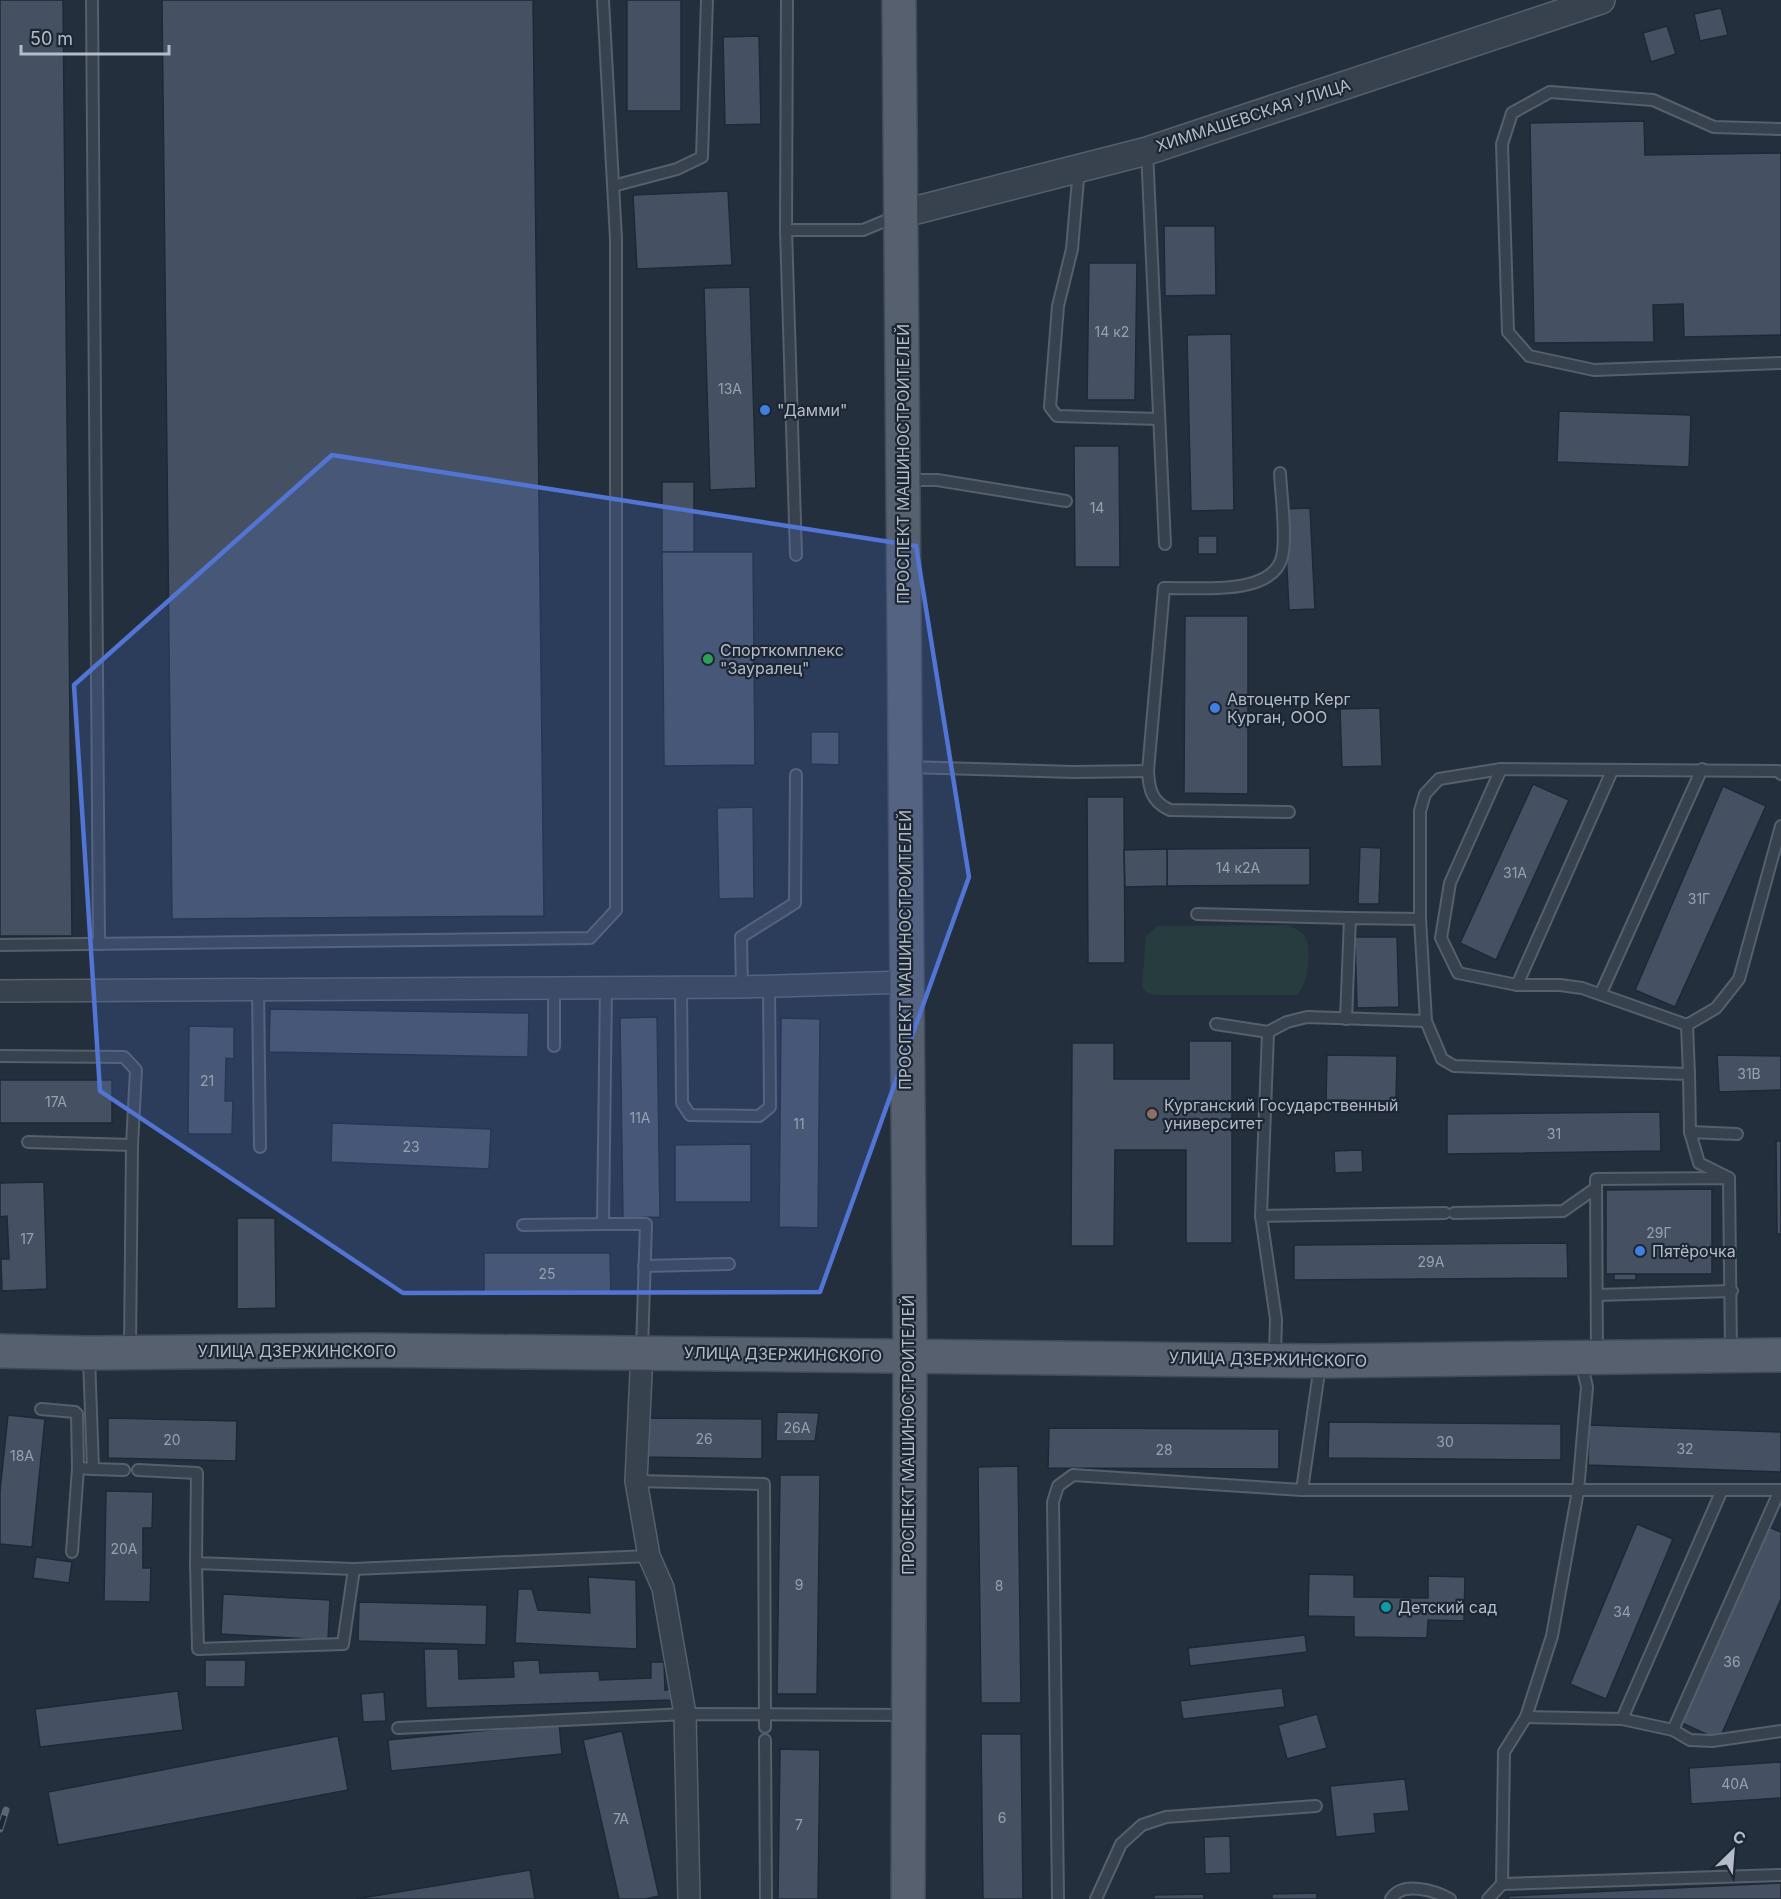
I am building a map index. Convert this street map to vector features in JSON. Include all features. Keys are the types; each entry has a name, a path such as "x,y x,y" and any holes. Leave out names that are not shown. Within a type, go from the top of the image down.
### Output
{"main road":[{"name":"ПРОСПЕКТ МАШИНОСТРОИТЕЛЕЙ","path":"899,0 905,982 910,1356 908,1899"},
{"name":"УЛИЦА ДЗЕРЖИНСКОГО","path":"0,1351 88,1353 367,1350 642,1352 1321,1361 1781,1354"}],"street":[{"name":"ХИММАШЕВСКАЯ УЛИЦА","path":"901,214 1147,151 1601,0"},
{"path":"0,991 742,987 905,982"},
{"path":"642,1352 636,1481 649,1556 663,1588 685,1714 689,1899"}],"lane":[{"path":"92,0 99,944"},
{"path":"0,945 590,938 616,910 616,239 603,0"},
{"path":"613,186 677,169 702,158 707,0"},
{"path":"787,0 786,230 796,555"},
{"path":"1781,129 1714,127 1653,100 1550,92 1512,113 1502,144 1508,332 1529,356 1594,370 1781,363"},
{"path":"1147,151 1165,544"},
{"path":"1079,168 1072,249 1058,306 1050,407 1057,416 1159,419"},
{"path":"786,230 863,230 901,214"},
{"path":"1280,473 1282,558 1270,576 1254,585 1164,588 1148,771 1149,790 1158,804 1170,810 1288,812"},
{"path":"903,480 937,480 1066,501"},
{"path":"904,767 1073,772 1148,771"},
{"path":"1601,993 1702,769"},
{"path":"1689,1074 1454,1066 1442,1059 1426,1022 1420,919 1420,811 1425,794 1438,779 1501,770 1702,769 1778,771 1781,774"},
{"path":"1501,770 1450,883 1441,938 1458,973 1517,985 1560,985 1601,993 1687,1025"},
{"path":"1517,985 1612,771"},
{"path":"742,987 741,937 795,903 796,776"},
{"path":"1687,1025 1716,1008 1739,979 1781,826"},
{"path":"1197,914 1420,919"},
{"path":"1346,1019 1350,918"},
{"path":"681,987 682,1103 690,1115 759,1116 770,1107 769,986"},
{"path":"603,1224 606,987"},
{"path":"554,988 554,1046"},
{"path":"258,991 260,1147"},
{"path":"1216,1024 1268,1032 1287,1022 1307,1017 1426,1022"},
{"path":"1687,1025 1690,1132 1699,1163 1729,1178"},
{"path":"1268,1032 1261,1216 1276,1319 1275,1360"},
{"path":"0,1056 124,1057 136,1070 132,1144 130,1352"},
{"path":"1690,1132 1737,1134"},
{"path":"28,1142 132,1144"},
{"path":"1488,1899 1502,1884 1504,1752 1526,1717 1552,1636 1578,1491 1589,1357 1597,1295 1596,1179 1729,1178"},
{"path":"1729,1178 1731,1355"},
{"path":"1261,1216 1563,1211 1596,1188"},
{"path":"523,1225 646,1224 642,1352"},
{"path":"644,1266 729,1264"},
{"path":"1597,1295 1732,1291"},
{"path":"88,1353 93,1469"},
{"path":"1302,1490 1321,1361"},
{"path":"41,1409 77,1414 78,1468 72,1552"},
{"path":"78,1468 124,1470"},
{"path":"138,1470 197,1473 198,1649 344,1644 354,1569"},
{"path":"1058,1899 1053,1502 1058,1486 1072,1475 1302,1490 1780,1490 1673,1730"},
{"path":"636,1481 764,1484 765,1727"},
{"path":"1622,1719 1722,1490"},
{"path":"196,1563 354,1569 649,1556"},
{"path":"398,1728 685,1714 909,1715"},
{"path":"1526,1717 1622,1719 1673,1730 1690,1740 1712,1742 1781,1731"},
{"path":"765,1740 766,1899"},
{"path":"1096,1899 1121,1844 1142,1825 1166,1817 1316,1806"},
{"path":"1502,1884 1781,1875"},
{"path":"1391,1899 1400,1890 1411,1888 1440,1893 1450,1899"}],"highlighted area":[{"path":"332,455 916,546 969,877 820,1292 403,1293 100,1091 74,685"}],"green space":[{"path":"1287,925 1304,935 1308,948 1306,975 1297,995 1155,995 1147,993 1142,987 1146,936 1158,926"}],"building":[{"path":"0,0 63,0 72,936 0,936"},
{"path":"162,0 533,0 544,916 172,919"},
{"path":"627,0 681,0 681,111 627,111"},
{"path":"1721,8 1728,35 1700,41 1694,14"},
{"path":"1667,26 1676,54 1651,62 1643,33"},
{"path":"759,36 761,124 725,125 723,37"},
{"path":"1644,121 1645,155 1781,153 1781,335 1684,337 1683,304 1653,305 1654,342 1534,343 1530,123"},
{"path":"728,191 732,265 637,269 633,195"},
{"path":"1164,226 1215,226 1216,295 1165,296"},
{"path":"1089,263 1137,263 1135,400 1087,400"},
{"path":"750,287 756,488 710,490 704,288"},
{"path":"1231,334 1234,510 1191,511 1187,335"},
{"path":"1559,411 1691,415 1689,467 1557,462"},
{"path":"1074,446 1119,446 1120,567 1075,567"},
{"path":"662,482 694,482 694,552 662,552"},
{"path":"1310,508 1315,609 1289,610 1284,509"},
{"path":"1198,536 1217,536 1217,554 1198,554"},
{"name":"Спорткомплекс \"Зауралец\"","path":"662,552 753,552 755,765 664,766"},
{"path":"1185,616 1248,616 1248,794 1184,793"},
{"path":"1380,708 1382,766 1342,767 1340,709"},
{"path":"811,732 839,732 839,765 811,764"},
{"path":"1533,784 1569,800 1496,960 1460,943"},
{"path":"1723,786 1766,806 1675,1007 1635,990"},
{"path":"1087,797 1124,797 1125,963 1088,963"},
{"path":"753,807 754,898 719,899 717,808"},
{"path":"1360,847 1381,848 1379,904 1358,904"},
{"path":"1310,848 1310,885 1167,886 1167,849"},
{"path":"1167,849 1167,886 1125,887 1124,850"},
{"path":"1355,937 1397,937 1399,1007 1357,1008"},
{"path":"270,1009 529,1013 528,1057 269,1052"},
{"path":"657,1017 660,1217 623,1218 620,1018"},
{"path":"781,1018 820,1019 818,1228 779,1227"},
{"path":"189,1026 234,1027 234,1059 226,1058 225,1101 233,1101 232,1134 188,1134"},
{"name":"Курганский Государственный университет","path":"1189,1041 1232,1041 1232,1243 1186,1243 1186,1150 1115,1150 1114,1246 1071,1246 1072,1043 1114,1043 1114,1079 1189,1079"},
{"path":"1327,1055 1397,1056 1396,1101 1326,1100"},
{"path":"1717,1055 1781,1056 1781,1090 1719,1092"},
{"path":"0,1080 112,1080 112,1123 0,1123"},
{"path":"1660,1112 1661,1151 1447,1154 1447,1114"},
{"path":"332,1123 491,1129 489,1169 331,1162"},
{"path":"1776,1141 1781,1141 1781,1234 1777,1234"},
{"path":"751,1144 751,1202 675,1202 675,1145"},
{"path":"1362,1150 1363,1172 1335,1173 1334,1151"},
{"path":"44,1182 47,1289 2,1291 1,1259 9,1259 7,1216 0,1217 0,1183"},
{"path":"1712,1189 1712,1274 1606,1274 1606,1190"},
{"path":"237,1218 275,1218 276,1308 237,1309"},
{"path":"1567,1243 1568,1278 1294,1280 1294,1245"},
{"path":"484,1253 610,1253 611,1293 484,1294"},
{"path":"1614,1274 1636,1274 1636,1280 1614,1280"},
{"path":"777,1412 819,1413 815,1441 776,1441"},
{"path":"8,1415 45,1419 32,1547 0,1544 0,1491"},
{"path":"108,1418 237,1421 236,1461 108,1458"},
{"path":"645,1418 762,1419 762,1459 645,1457"},
{"path":"1329,1422 1561,1424 1561,1460 1328,1458"},
{"path":"1589,1425 1781,1432 1781,1472 1588,1465"},
{"path":"1049,1428 1279,1429 1279,1469 1048,1468"},
{"path":"1018,1466 1021,1703 981,1703 978,1467"},
{"path":"780,1475 820,1475 817,1694 777,1694"},
{"path":"106,1491 153,1492 152,1528 143,1528 143,1568 151,1568 150,1602 104,1601"},
{"path":"1637,1524 1673,1539 1606,1699 1570,1684"},
{"path":"1769,1527 1781,1532 1781,1599 1719,1740 1682,1723"},
{"path":"36,1557 72,1562 69,1583 33,1578"},
{"name":"Детский сад","path":"1309,1574 1354,1575 1354,1597 1428,1598 1428,1576 1465,1577 1464,1621 1428,1620 1427,1638 1354,1637 1354,1617 1308,1616"},
{"path":"588,1577 636,1580 637,1649 515,1643 518,1589 532,1589 538,1610 590,1613"},
{"path":"223,1594 330,1600 328,1640 221,1634"},
{"path":"359,1602 487,1605 486,1645 358,1641"},
{"path":"1305,1635 1307,1652 1190,1666 1188,1648"},
{"path":"424,1649 458,1649 459,1679 514,1677 513,1661 539,1660 540,1673 599,1671 600,1680 651,1678 651,1662 664,1662 665,1690 671,1689 672,1700 426,1708"},
{"path":"205,1660 246,1660 245,1687 205,1687"},
{"path":"1282,1688 1285,1707 1183,1719 1180,1701"},
{"path":"178,1691 183,1730 40,1747 35,1709"},
{"path":"384,1692 386,1721 363,1722 361,1694"},
{"path":"1317,1714 1327,1748 1287,1759 1278,1725"},
{"path":"559,1723 562,1754 391,1771 388,1740"},
{"path":"622,1731 659,1896 645,1899 619,1899 583,1740"},
{"path":"981,1734 1021,1734 1023,1899 983,1899"},
{"path":"338,1736 348,1790 58,1845 48,1792"},
{"path":"780,1749 820,1750 818,1899 778,1899"},
{"path":"1781,1762 1781,1798 1691,1804 1689,1768"},
{"path":"1405,1779 1409,1811 1374,1814 1376,1833 1336,1837 1330,1786"},
{"path":"1230,1836 1231,1873 1205,1874 1204,1837"},
{"path":"530,1870 535,1899 356,1899"},
{"path":"1781,1883 1781,1899 1509,1899 1508,1896"},
{"path":"1317,1893 1317,1899 1272,1899 1272,1894"},
{"path":"1204,1894 1204,1899 1154,1899 1154,1895"}],"railway":[{"path":"0,1829 6,1810"}],"place":[{"name":"\"Дамми\"","path":"765,410"},
{"name":"Спорткомплекс \"Зауралец\"","path":"708,659"},
{"name":"Автоцентр Керг Курган, ООО","path":"1215,708"},
{"name":"Курганский Государственный университет","path":"1152,1114"},
{"name":"Пятёрочка","path":"1640,1251"},
{"name":"Детский сад","path":"1386,1607"}]}
